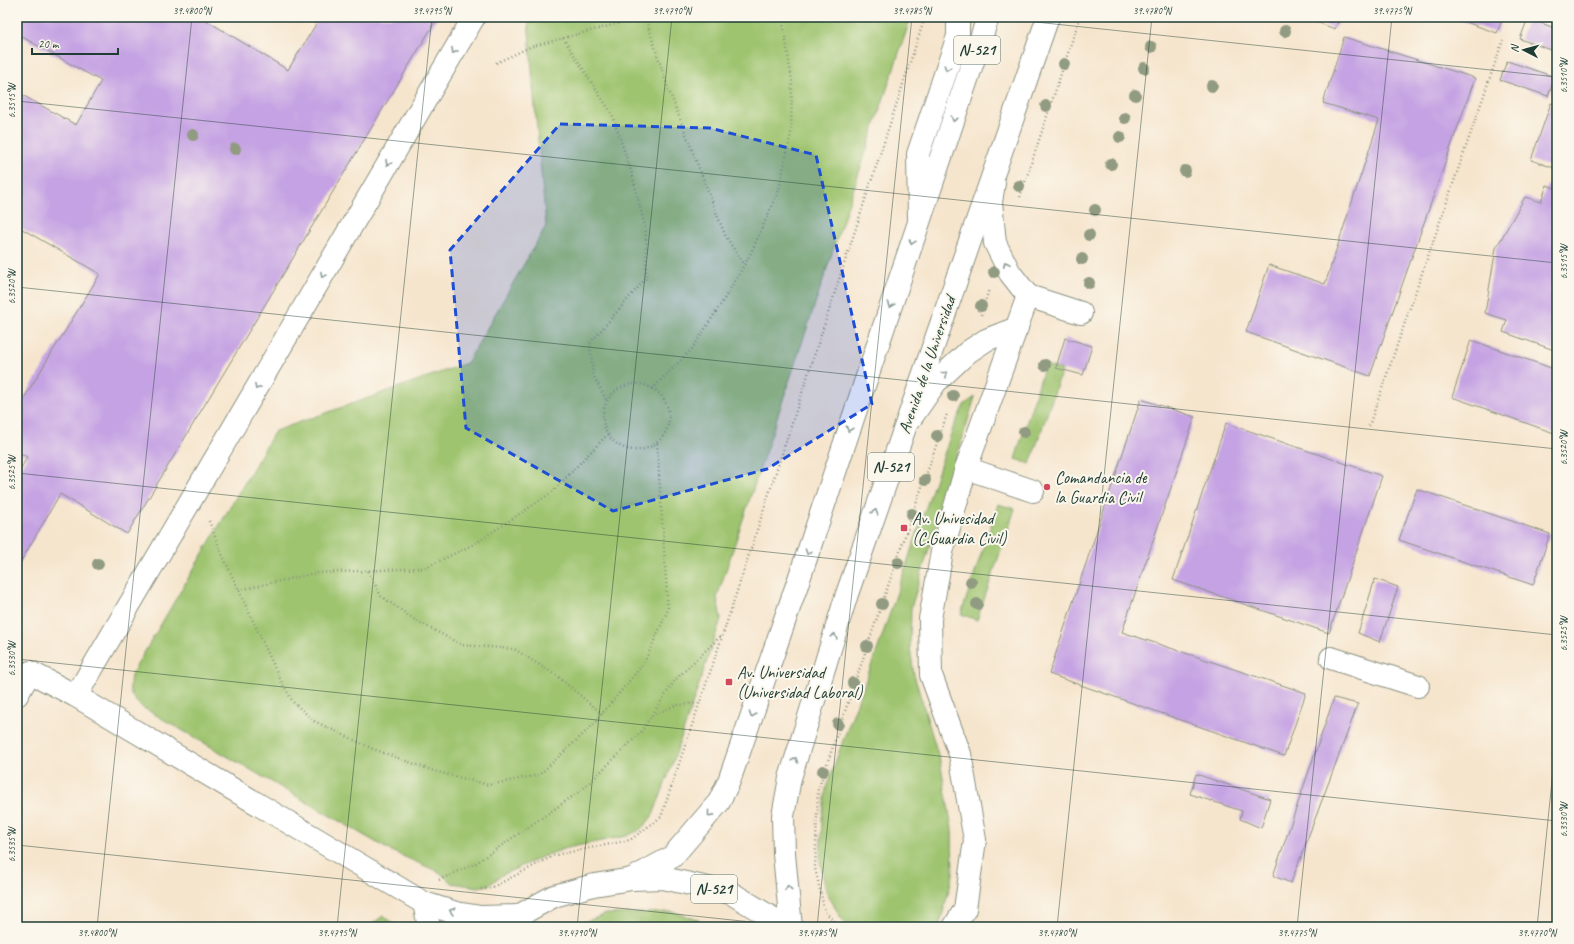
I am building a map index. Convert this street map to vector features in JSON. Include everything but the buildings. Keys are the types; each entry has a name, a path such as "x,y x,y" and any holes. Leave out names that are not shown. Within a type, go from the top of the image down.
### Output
{"main road":[{"path":"76,696 474,17"},
{"path":"919,220 918,154 958,36 958,17"},
{"name":"N-521","path":"632,879 672,858 719,802 729,781 799,579 988,17"},
{"name":"Avenida de la Universidad","path":"791,927 784,854 783,816 790,778 847,594 1048,17"},
{"path":"996,168 991,202 995,243 1010,273 1028,296 1081,313"},
{"path":"954,927 965,909 974,840 960,754 931,675 930,619 942,552 966,468 1028,296"},
{"path":"905,428 936,382 968,352 986,340 1017,328"},
{"path":"966,468 1033,491"},
{"path":"1331,658 1418,686"},
{"path":"17,695 30,672 76,696 424,903 456,912 512,922"},
{"name":"N-521","path":"512,922 554,896 594,884 632,879 663,878 731,893 788,927"},
{"path":"424,903 429,927"}],"path":[{"path":"496,63 530,47 643,17 668,88 725,235 744,265"},
{"path":"652,389 692,349 723,301 744,265 779,190 791,133 792,80 781,17"},
{"path":"475,890 491,888 556,855 630,840 661,817 723,634 925,17"},
{"path":"1018,202 1080,17"},
{"path":"563,38 612,114 632,177 646,232 646,278 590,343 594,375 608,401"},
{"path":"1369,426 1504,40"},
{"path":"968,352 1001,254"},
{"path":"633,384 643,385 652,389 661,395 669,414 665,434 657,443 648,448 636,451 625,449 615,443 608,434 604,423 604,412 608,401 614,393 622,387 633,384"},
{"path":"840,927 826,912 815,868 818,790 948,413"},
{"path":"239,590 316,573 425,568 476,544 551,493 608,434"},
{"path":"197,489 221,552 280,679 293,702 314,721 373,749 434,772 489,785 539,775 592,726 644,663 668,610 657,443"},
{"path":"368,571 381,596 415,620 462,645 514,649 556,675 602,714"},
{"path":"443,883 437,881 476,863 582,790 641,732 675,680 723,634"},
{"path":"652,716 676,705 699,703"}],"highlighted area":[{"path":"560,124 710,128 816,155 872,404 767,469 613,511 466,428 450,250"}],"green space":[{"path":"528,17 911,17 717,597 721,619 671,768 653,815 638,831 626,836 567,848 544,856 502,875 489,885 478,887 452,883 439,872 391,851 142,707 130,693 130,685 131,675 275,431 467,363 546,226"},
{"path":"1045,365 1062,370 1030,464 1015,459"},
{"path":"975,397 911,608 910,647 914,675 940,761 952,828 953,875 938,927 849,927 841,918 826,891 820,861 822,818 826,789 878,648 953,428 964,405"},
{"path":"998,504 1015,509 977,620 961,614"},
{"path":"674,912 719,927 572,927 606,914"},
{"path":"383,916 397,927 368,927"}],"place":[{"name":"Comandancia de la Guardia Civil","path":"1047,487"},
{"name":"Av. Univesidad (C.Guardia Civil)","path":"904,528"},
{"name":"Av. Universidad (Universidad Laboral)","path":"729,682"}]}
